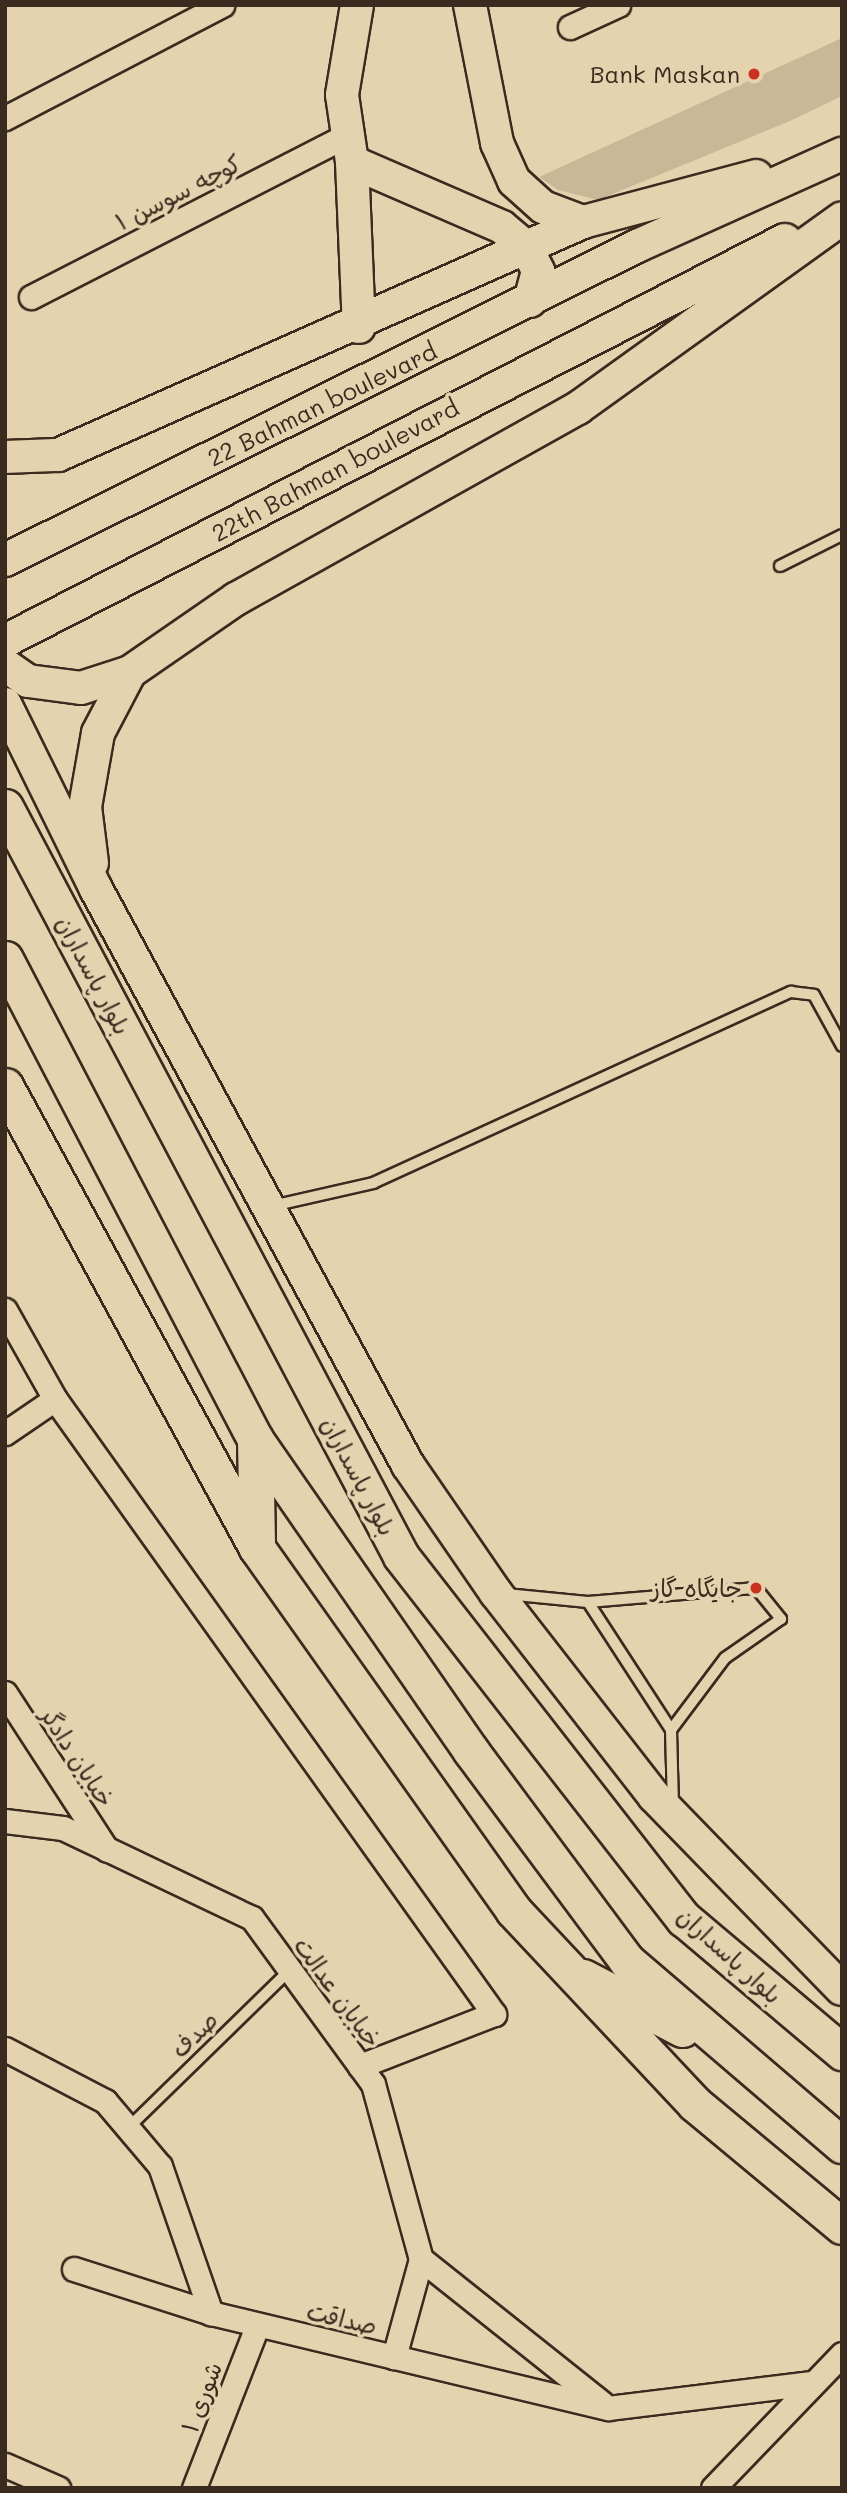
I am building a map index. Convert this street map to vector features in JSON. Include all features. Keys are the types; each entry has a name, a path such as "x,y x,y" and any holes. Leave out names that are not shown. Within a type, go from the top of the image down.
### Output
{"main road":[{"path":"357,5 342,95 350,148 359,327"},
{"path":"470,5 497,144 514,181 543,207 583,222"},
{"path":"350,148 502,227 526,247 538,271 530,301"},
{"path":"5,478 359,327 583,222 842,153"},
{"name":"22 Bahman boulevard","path":"5,559 530,301 842,153"},
{"path":"7,648 27,681 81,688 130,672 236,599 578,408 842,216"},
{"name":"22th Bahman boulevard","path":"7,648 660,300 842,216"},
{"path":"5,457 58,455"},
{"path":"96,889 85,807 98,733 130,672"},
{"path":"5,704 96,889 271,1206 408,1465 496,1593 673,1817 842,1989"},
{"name":"بلوار پاسداران","path":"5,807 401,1556 684,1919 842,2052"},
{"path":"5,959 255,1439 471,1751 627,1961 729,2053 842,2145"},
{"path":"5,1086 13,1114 257,1548 513,1910 695,2104 842,2226"},
{"path":"255,1439 257,1548"},
{"path":"568,1968 729,2053"}],"street":[{"path":"5,118 222,5"},
{"path":"570,27 618,5"},
{"name":"کوچه سوسن ۱","path":"31,297 350,148"},
{"path":"5,1310 55,1399 494,2014 360,2066"},
{"path":"5,1433 55,1399"},
{"name":"خیابان دادگر","path":"5,1693 107,1850"},
{"name":"خیابان عدالت","path":"5,1821 63,1828 252,1918 373,2084 421,2259"},
{"path":"5,2049 106,2101 159,2166 211,2313"},
{"path":"394,2357 421,2259 608,2408"},
{"name":"صداقت","path":"74,2269 257,2326 608,2408 811,2383"},
{"name":"شوری ۱","path":"194,2488 257,2326"},
{"path":"713,2488 811,2383 842,2354"},
{"path":"5,2465 58,2488"}],"lane":[{"path":"780,566 842,535"},
{"path":"271,1206 373,1183 792,992 814,995 842,1046"},
{"path":"496,1593 588,1601 756,1588 781,1619 725,1658 671,1730"},
{"path":"588,1601 671,1730 673,1817"},
{"name":"صدف","path":"128,2128 290,1970"}],"shaded area":[{"path":"842,38 842,96 790,121 598,200 558,190 539,177"}],"place":[{"name":"Bank Maskan","path":"754,74"},
{"name":"جایگاه گاز","path":"756,1588"}]}
